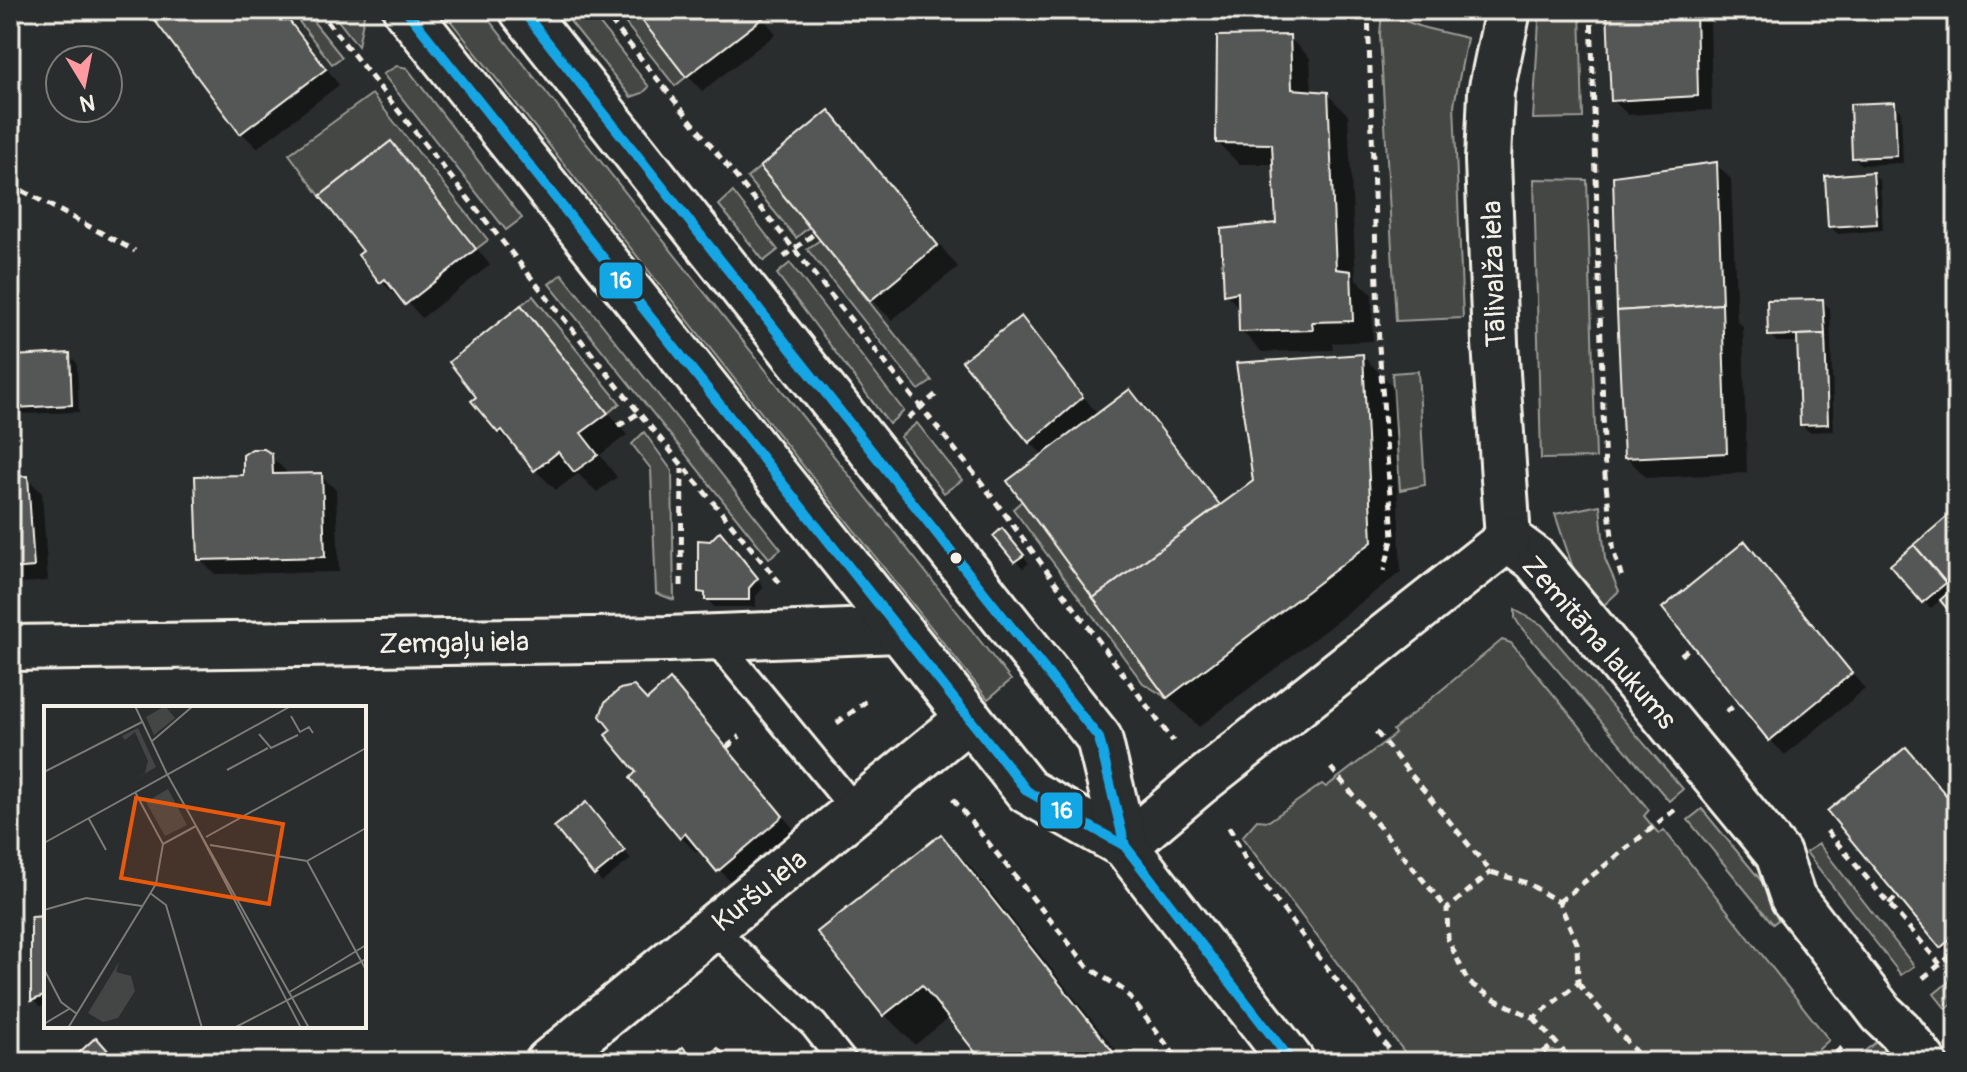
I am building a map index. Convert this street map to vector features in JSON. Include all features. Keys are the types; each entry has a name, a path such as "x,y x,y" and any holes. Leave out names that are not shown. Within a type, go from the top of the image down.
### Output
{"street":[{"path":"406,10 1027,791 1125,846 1292,1062"},
{"path":"522,10 1099,738 1125,846"},
{"name":"Tālivalža iela","path":"1508,10 1491,92 1488,160 1495,343 1508,539"},
{"name":"Zemitāna laukums","path":"1125,846 1198,784 1508,539 1535,559 1778,854 1793,898 1882,1014 1924,1062"},
{"name":"Zemgaļu iela","path":"10,648 698,638 898,630"},
{"name":"Kuršu iela","path":"548,1062 969,718"}],"lane":[{"path":"698,638 856,811"},
{"path":"712,928 814,1025 843,1062"}],"path":[{"path":"318,10 682,467 800,607 818,635"},
{"path":"602,10 961,457 1178,751"},
{"path":"1368,10 1379,346 1393,536 1382,576"},
{"path":"1591,10 1605,476 1614,553 1622,580 1629,589"},
{"path":"10,184 135,251"},
{"path":"618,426 639,413"},
{"path":"682,467 698,638"},
{"path":"1674,642 1692,665"},
{"path":"1683,653 1692,646"},
{"path":"1717,701 1725,713 1738,703"},
{"path":"1376,732 1491,872 1527,883 1559,902 1577,943 1578,983 1644,1062"},
{"path":"727,747 740,736"},
{"path":"919,758 1088,967 1125,991 1180,1062"},
{"path":"1331,768 1447,909 1448,939 1468,982 1534,1018 1573,1062"},
{"path":"1559,902 1714,777"},
{"path":"978,830 990,820"},
{"path":"1225,821 1248,864 1399,1062"},
{"path":"1822,825 1940,964"},
{"path":"1447,909 1491,872"},
{"path":"1889,904 1897,896"},
{"path":"1923,978 1957,951"},
{"path":"1534,1018 1578,983"},
{"path":"1532,1061 1557,1042"}],"shaded area":[{"path":"290,10 304,10 342,57 332,64"},
{"path":"330,10 365,10 358,46"},
{"path":"442,10 481,10 1011,680 988,699"},
{"path":"561,10 589,10 649,87 631,97"},
{"path":"615,10 634,10 686,77 675,86"},
{"path":"1541,10 1580,10 1583,118 1533,119"},
{"path":"1382,13 1467,38 1454,105 1463,318 1396,321 1380,34"},
{"path":"397,66 407,68 522,218 506,230 383,74"},
{"path":"372,94 488,240 476,249 391,141 320,196 289,154"},
{"path":"760,167 809,227 796,238 747,178"},
{"path":"1534,179 1587,180 1596,458 1541,459"},
{"path":"733,192 778,250 764,261 719,205"},
{"path":"820,240 932,381 919,390 807,249"},
{"path":"790,263 904,411 889,424 777,274"},
{"path":"562,274 781,549 769,558 549,284"},
{"path":"533,296 620,403 608,413 521,305"},
{"path":"1418,371 1425,485 1400,490 1392,373"},
{"path":"917,423 962,480 944,493 900,437"},
{"path":"644,432 672,471 674,600 656,593 651,469 632,444"},
{"path":"1022,501 1167,698 1143,683 1013,509"},
{"path":"1600,505 1605,559 1619,591 1604,605 1573,568 1555,514"},
{"path":"1515,610 1542,625 1683,789 1669,801 1520,626"},
{"path":"1502,640 1511,643 1649,810 1644,816 1659,834 1664,830 1829,1040 1805,1062 1412,1062 1242,837 1257,820 1269,821 1322,784 1326,787 1395,734 1393,730"},
{"path":"1702,809 1787,912 1773,924 1688,820"},
{"path":"1819,844 1914,966 1901,975 1806,852"},
{"path":"1957,975 1957,1000 1946,1009 1934,994"},
{"path":"1880,1039 1892,1055 1883,1062 1851,1062"}],"building":[{"path":"147,10 281,10 326,69 240,134"},
{"path":"634,10 756,10 763,18 686,77"},
{"path":"1607,10 1696,10 1698,96 1611,101"},
{"path":"1290,35 1292,89 1328,92 1336,269 1351,271 1353,321 1312,322 1313,330 1239,332 1238,292 1224,295 1221,229 1276,223 1272,144 1216,143 1217,36"},
{"path":"1895,102 1897,156 1852,158 1850,104"},
{"path":"829,110 938,245 870,301 760,167"},
{"path":"391,141 476,249 405,305 385,279 380,283 358,255 363,251 320,196"},
{"path":"1717,162 1722,304 1617,311 1613,176"},
{"path":"1873,172 1877,224 1828,227 1825,176"},
{"path":"1823,299 1825,334 1768,336 1767,300"},
{"path":"1722,304 1727,453 1624,458 1617,311"},
{"path":"521,305 608,413 581,433 598,455 574,472 558,452 534,471 502,430 498,433 471,401 476,397 449,362"},
{"path":"1021,316 1083,397 1029,443 962,361"},
{"path":"1825,334 1828,424 1800,425 1797,335"},
{"path":"70,353 72,405 15,408 12,356"},
{"path":"1363,354 1372,542 1167,698 1093,598 1253,481 1236,363"},
{"path":"1130,389 1220,505 1093,598 1007,481"},
{"path":"252,449 264,449 272,454 273,474 322,473 325,557 198,560 195,476 243,475 243,455"},
{"path":"28,476 34,567 10,569 10,477"},
{"path":"1957,508 1957,574 1946,583 1914,545"},
{"path":"1002,528 1024,555 1014,562 993,536"},
{"path":"720,531 758,578 749,588 749,600 705,600 705,593 698,592 698,540 710,541"},
{"path":"1745,541 1852,673 1769,741 1662,608"},
{"path":"1914,545 1946,583 1922,603 1890,565"},
{"path":"1957,585 1957,621 1940,600"},
{"path":"670,679 783,816 717,872 685,833 680,839 630,778 636,772 605,735 611,730 600,716 605,702 620,689 634,686 647,700"},
{"path":"1906,747 1957,808 1957,934 1940,948 1827,811"},
{"path":"586,802 625,851 594,876 554,827"},
{"path":"941,834 1121,1062 983,1062 922,985 883,1016 817,932"},
{"path":"44,916 44,996 31,1001 31,917"},
{"path":"96,1037 118,1062 69,1062"},
{"path":"683,1047 695,1062 665,1062"},
{"path":"718,1048 730,1062 701,1062"}],"transit line":[{"name":"16","path":"406,10 1027,791 1125,846 1292,1062"},
{"name":"16","path":"522,10 1099,738 1125,846 1152,881"}]}
